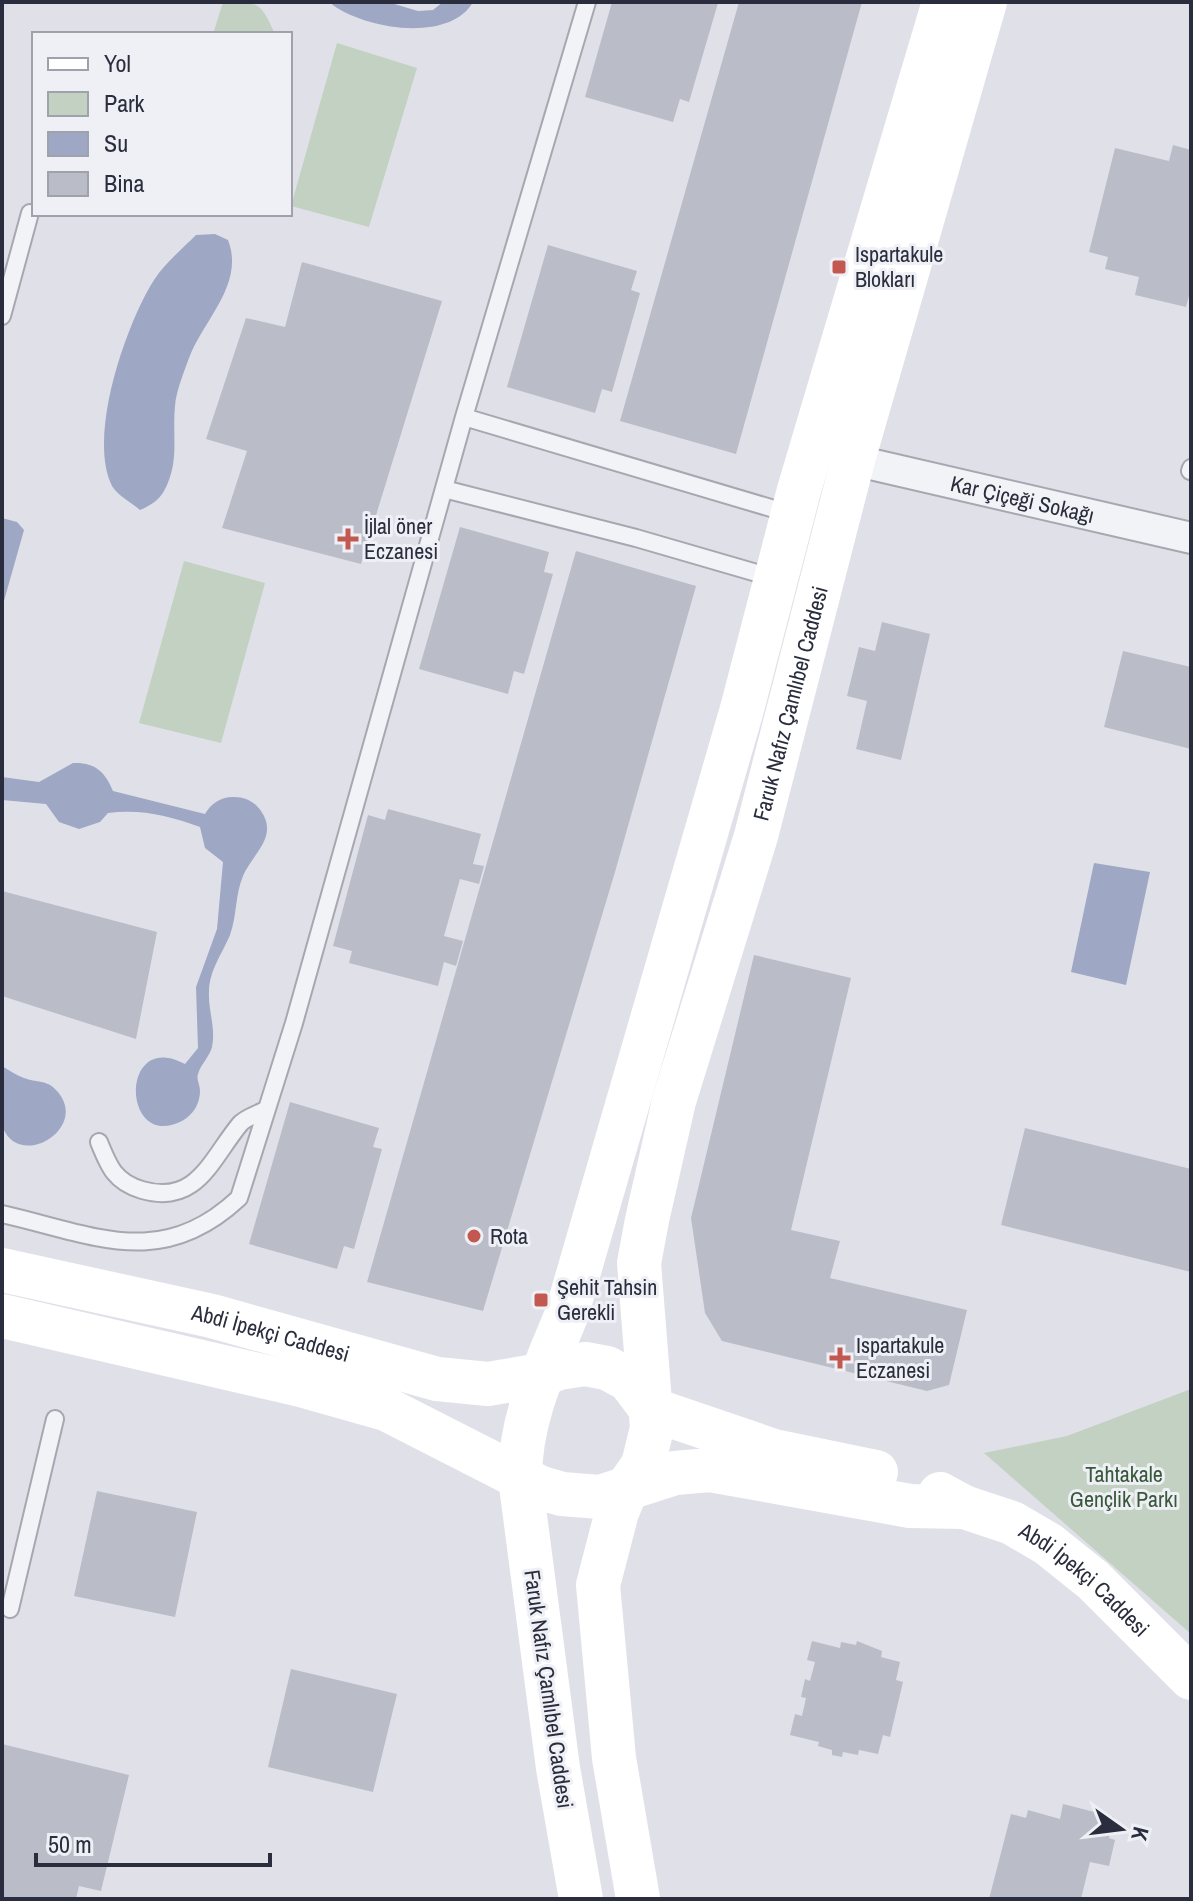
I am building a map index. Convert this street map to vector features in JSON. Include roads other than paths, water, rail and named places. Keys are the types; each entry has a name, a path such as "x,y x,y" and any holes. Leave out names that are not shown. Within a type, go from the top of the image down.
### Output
{"street":[{"name":"Faruk Nafız Çamlıbel Caddesi","path":"638,1899 614,1758 598,1585 600,1568 627,1488 643,1465 652,1428 640,1277 647,1220 674,1101 756,836 944,2"},
{"name":"Faruk Nafız Çamlıbel Caddesi","path":"581,1899 558,1768 520,1478 520,1445 541,1375 566,1316 742,709 797,498 845,448 985,2"},
{"path":"797,498 831,495 845,448"},
{"name":"Kar Çiçeği Sokağı","path":"845,448 1191,538"},
{"name":"Abdi İpekçi Caddesi","path":"2,1270 212,1316 437,1379 488,1384 541,1375"},
{"name":"Abdi İpekçi Caddesi","path":"2,1316 301,1385 386,1409 520,1478"},
{"path":"541,1375 559,1368 585,1364 607,1368 629,1380 651,1409"},
{"name":"Abdi İpekçi Caddesi","path":"651,1409 774,1451 913,1479 964,1507 1012,1523 1048,1544 1093,1580 1190,1676"},
{"name":"Abdi İpekçi Caddesi","path":"627,1488 675,1473 710,1470 910,1506 964,1507"},
{"path":"520,1478 562,1494 600,1497 627,1488"}],"lane":[{"path":"2,1214 127,1242 163,1242 195,1231 219,1217 239,1198 587,2"},
{"path":"2,316 30,213"},
{"path":"464,417 648,474 797,498"},
{"path":"444,489 636,538 776,579"},
{"path":"99,1142 111,1173 130,1187 161,1196 187,1188 217,1160 242,1122 267,1109"},
{"path":"10,1609 55,1419"}],"water":[{"path":"329,2 391,3 418,11 433,10 443,2 473,2 461,15 445,24 404,28 362,19"},
{"path":"215,234 228,240 232,256 231,272 220,301 189,358 179,388 175,406 174,459 169,480 160,497 140,510 114,489 105,465 104,439 113,381 132,324 154,280 196,235"},
{"path":"2,518 17,522 24,530 2,608"},
{"path":"73,763 98,769 113,791 205,814 221,799 242,798 256,805 266,820 266,837 243,876 230,935 211,977 212,1047 198,1074 200,1096 197,1105 182,1121 162,1126 147,1120 139,1107 136,1091 139,1074 148,1062 163,1057 185,1064 198,1048 196,987 217,929 223,862 205,848 200,827 177,820 155,814 108,813 100,822 79,829 59,822 46,804 2,800 2,777 39,782"},
{"path":"1094,863 1150,872 1126,985 1071,972"},
{"path":"2,1066 57,1091 65,1105 65,1118 59,1130 49,1139 36,1145 23,1145 12,1140 3,1128"}],"place":[{"name":"Ispartakule Blokları","path":"839,267"},
{"name":"İjlal öner Eczanesi","path":"348,539"},
{"name":"Rota","path":"474,1236"},
{"name":"Şehit Tahsin Gerekli","path":"541,1300"},
{"name":"Ispartakule Eczanesi","path":"840,1358"}],"park label":[{"name":"Tahtakale Gençlik Parkı","path":"1124,1486"}]}
